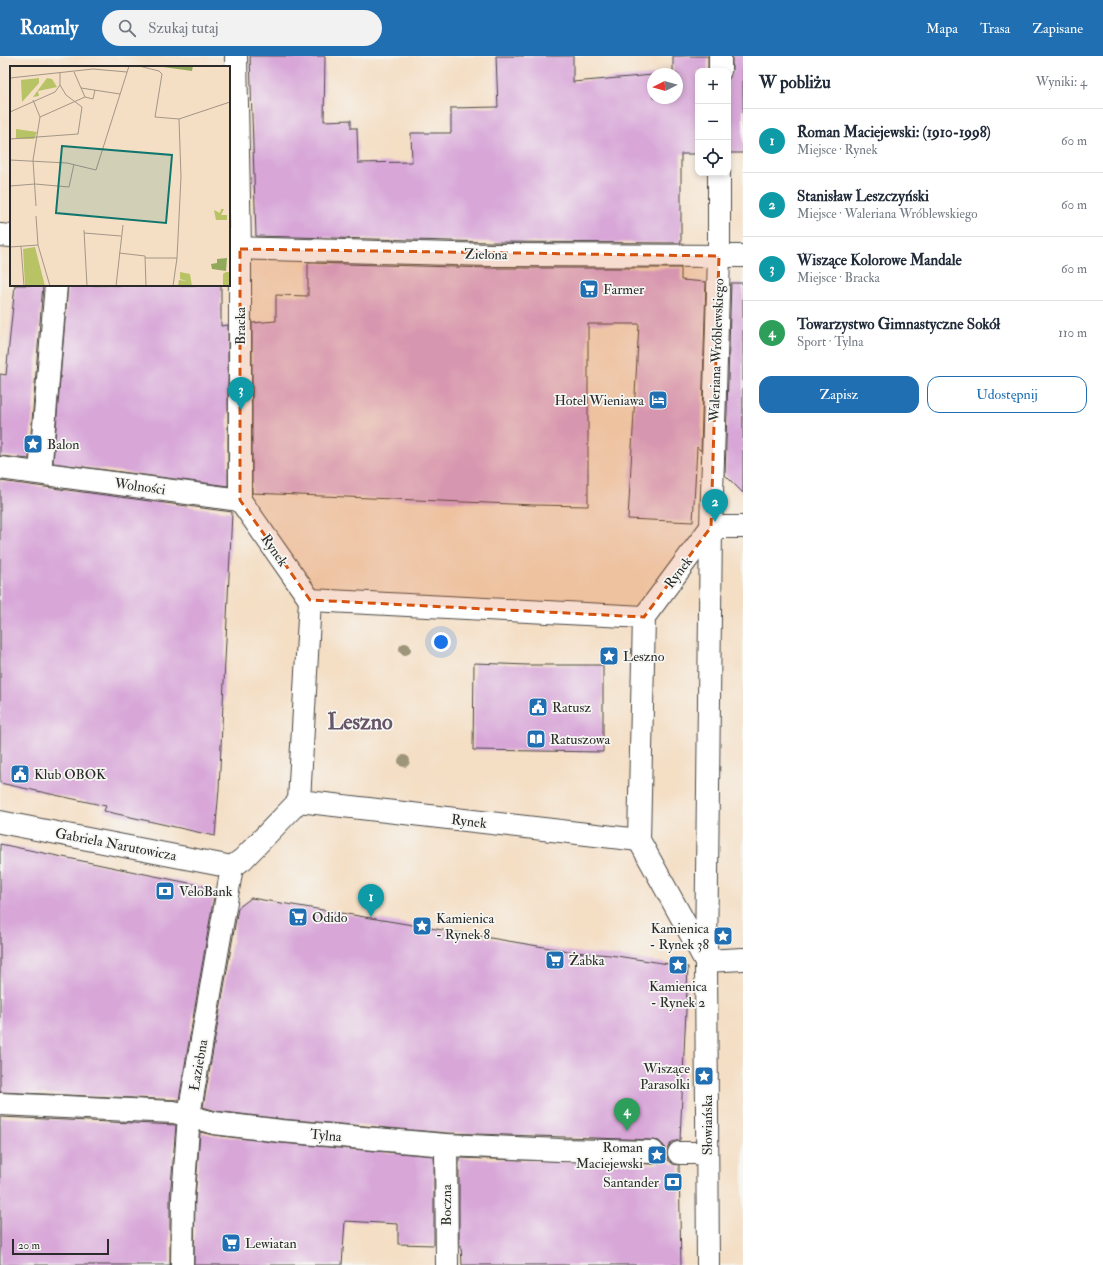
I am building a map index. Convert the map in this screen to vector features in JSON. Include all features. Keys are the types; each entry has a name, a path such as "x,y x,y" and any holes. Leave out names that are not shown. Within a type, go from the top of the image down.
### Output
{"street":[{"name":"Bracka","path":"236,56 234,248 240,500"},
{"path":"720,56 720,68"},
{"name":"Waleriana Wróblewskiego","path":"706,961 711,527 720,176"},
{"path":"0,235 10,236"},
{"name":"Zielona","path":"234,248 491,255 743,256"},
{"path":"40,473 56,286"},
{"name":"Wolności","path":"0,468 240,500"},
{"name":"Rynek","path":"240,500 310,600"},
{"path":"711,527 743,527"},
{"name":"Rynek","path":"644,617 711,527"},
{"path":"232,867 243,859 299,801 310,600 644,617 640,840 706,961 743,958"},
{"name":"Rynek","path":"299,801 640,840"},
{"name":"Gabriela Narutowicza","path":"0,822 232,867"},
{"name":"Łaziebna","path":"182,1265 183,1198 189,1115 232,867"},
{"name":"Słowiańska","path":"706,961 708,1265"},
{"name":"Tylna","path":"0,1104 174,1112 214,1123 281,1131 446,1145 653,1152"},
{"name":"Boczna","path":"446,1145 447,1265"},
{"path":"679,1153 707,1153"}],"highlighted area":[{"path":"240,249 719,256 711,527 644,617 310,600 240,500"}],"building":[{"path":"250,56 325,56 324,121 351,120 351,128 357,128 358,163 412,162 411,133 451,133 451,108 498,107 496,56 573,56 573,82 647,76 647,104 683,104 683,68 673,68 673,56 708,56 708,68 695,68 695,154 681,154 681,243 491,242 256,236"},
{"path":"732,56 743,56 743,153 731,153"},
{"path":"308,263 491,268 681,268 681,280 706,282 701,451 697,447 693,522 628,519 639,324 588,324 588,506 252,493 252,323 276,321 276,295 308,296"},
{"path":"731,283 743,283 743,493 725,475"},
{"path":"15,286 43,286 29,459 0,456 0,374 6,375"},
{"path":"68,286 221,286 221,326 228,325 228,486 53,463"},
{"path":"0,481 232,512 219,789 215,836 104,811 106,806 0,783"},
{"name":"Ratusz","path":"474,663 603,665 603,752 473,750"},
{"path":"0,844 208,887 214,896 179,1100 0,1092"},
{"path":"251,898 574,952 610,955 688,967 680,1140 672,1142 668,1147 667,1153 668,1160 673,1164 679,1165 681,1265 462,1265 461,1245 459,1245 459,1158 653,1164 659,1163 664,1158 664,1146 659,1141 447,1133 282,1119 216,1111 203,1107 238,908"},
{"path":"0,1117 176,1125 170,1198 170,1265 0,1265"},
{"path":"200,1132 213,1135 280,1143 434,1156 434,1245 398,1244 398,1224 345,1221 342,1265 194,1265 195,1199"}],"place":[{"name":"Farmer","path":"589,289"},
{"name":"Hotel Wieniawa","path":"658,400"},
{"name":"Wiszące Kolorowe Mandale","path":"241,410"},
{"name":"Balon","path":"33,444"},
{"name":"Stanisław Leszczyński","path":"715,522"},
{"name":"Leszno","path":"609,656"},
{"name":"Ratusz","path":"538,707"},
{"name":"Ratuszowa","path":"536,739"},
{"name":"Klub OBOK","path":"20,774"},
{"name":"VeloBank","path":"165,891"},
{"name":"Odido","path":"298,917"},
{"name":"Roman Maciejewski: (1910-1998)","path":"371,917"},
{"name":"Kamienica - Rynek 8","path":"422,926"},
{"name":"Kamienica - Rynek 38","path":"723,936"},
{"name":"Żabka","path":"555,960"},
{"name":"Kamienica - Rynek 2","path":"678,965"},
{"name":"Wiszące Parasolki","path":"704,1076"},
{"name":"Towarzystwo Gimnastyczne Sokół","path":"627,1131"},
{"name":"Roman Maciejewski","path":"657,1155"},
{"name":"Santander","path":"673,1182"},
{"name":"Lewiatan","path":"231,1243"}],"district":[{"name":"Leszno","path":"360,721"}]}
